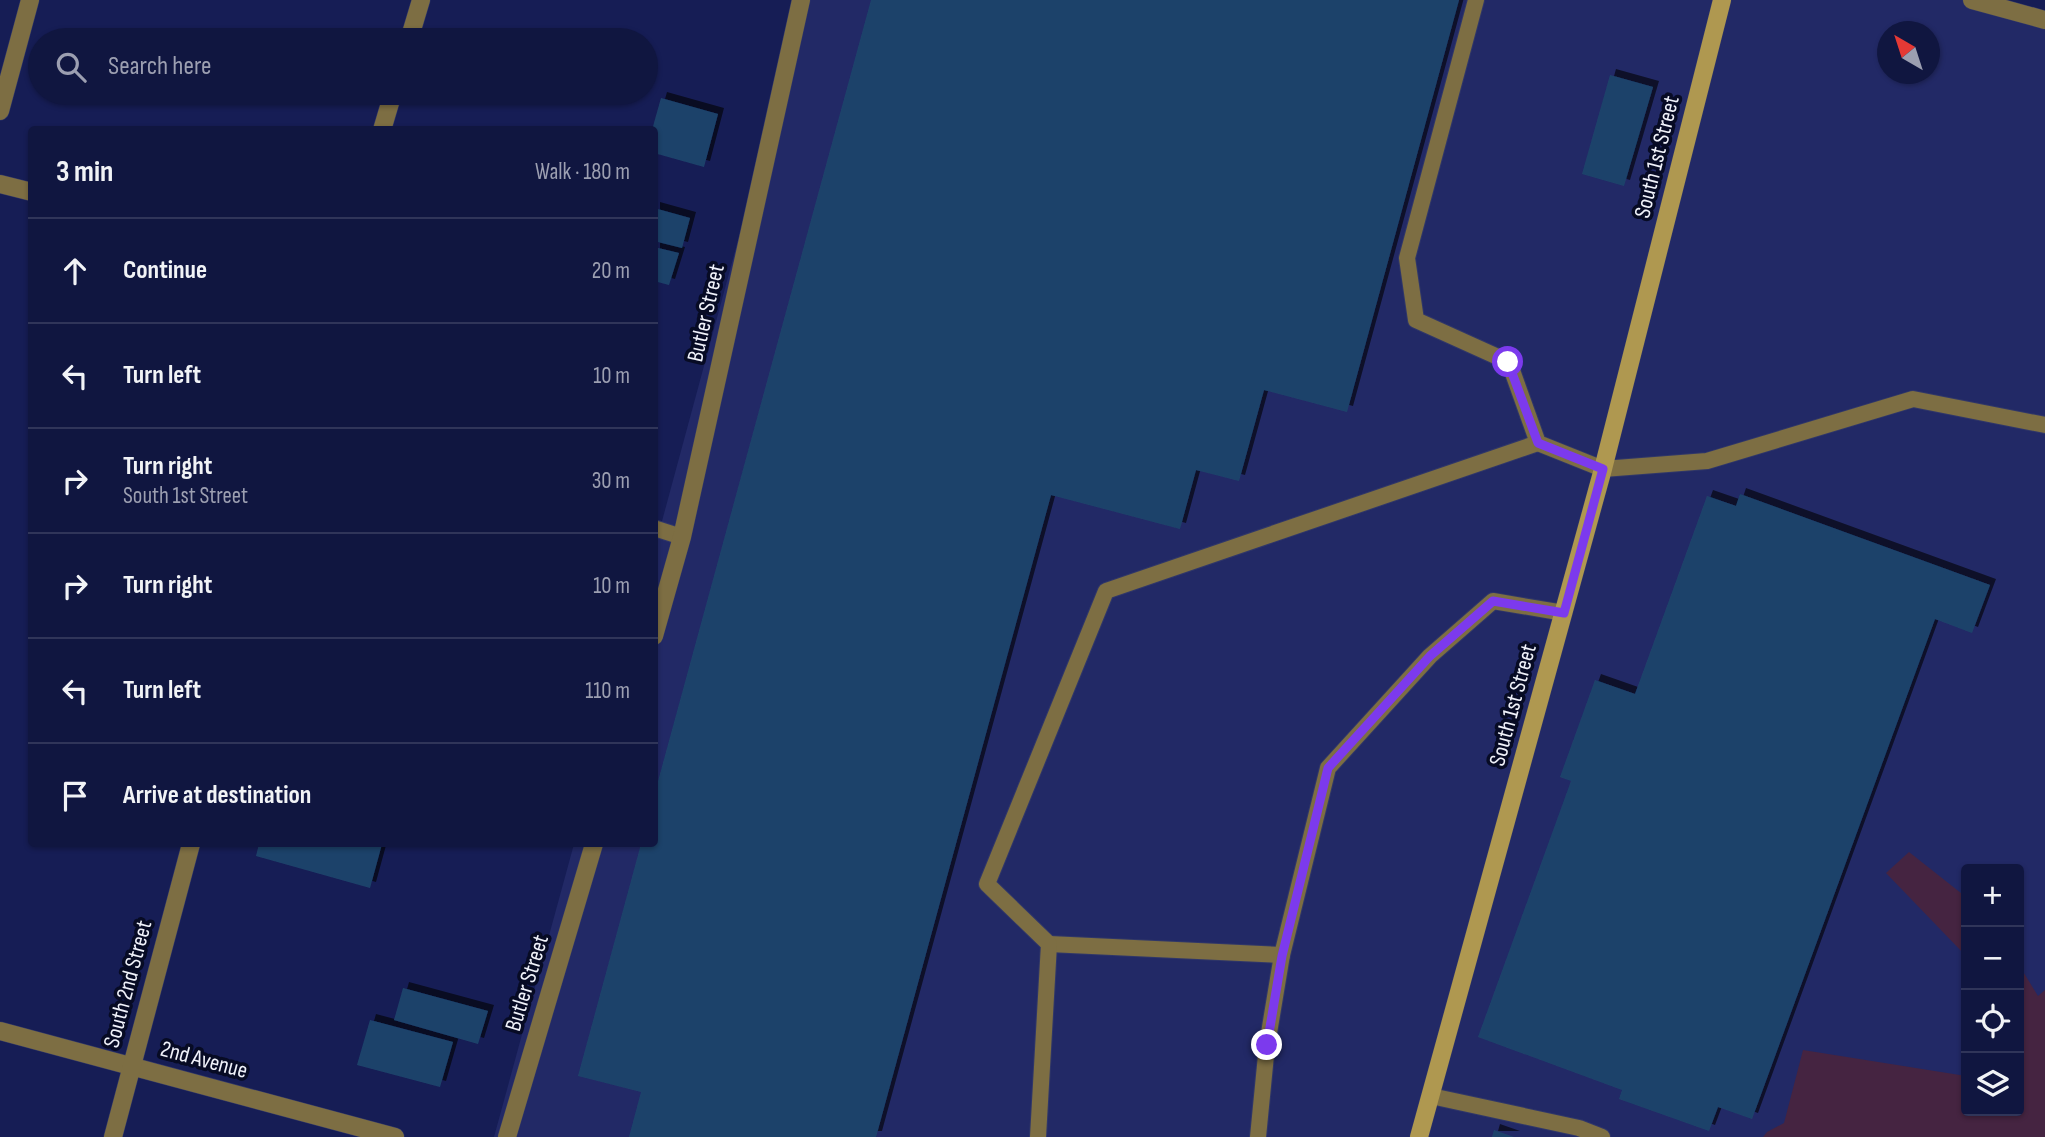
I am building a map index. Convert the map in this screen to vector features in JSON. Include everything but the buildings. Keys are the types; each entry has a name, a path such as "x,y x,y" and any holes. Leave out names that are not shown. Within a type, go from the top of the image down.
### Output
{"street":[{"path":"0,111 30,0"},
{"path":"413,28 421,0"},
{"name":"Butler Street","path":"658,622 682,537 801,0"},
{"name":"South 1st Street","path":"1419,1137 1603,469 1722,0"},
{"path":"1972,0 2045,20"},
{"path":"383,126 389,105"},
{"path":"0,184 28,191"},
{"name":"South 2nd Street","path":"113,1137 190,847"},
{"name":"Butler Street","path":"507,1137 593,847"},
{"name":"2nd Avenue","path":"0,1031 395,1137"}],"lane":[{"path":"1476,0 1407,258 1416,320 1508,362 1538,443"},
{"path":"1282,956 1049,944 987,884 1106,591 1538,443 1603,469 1707,461 1913,399 2045,425"},
{"path":"658,529 682,537"},
{"path":"1258,1137 1267,1045 1282,956 1328,768 1430,656 1493,601 1564,613"},
{"path":"1038,1137 1049,944"},
{"path":"1431,1096 1579,1128 1602,1137"}],"shaded area":[{"path":"803,0 1972,0 2045,20 2045,1137 494,1137 573,847 658,847 658,536"},
{"path":"1909,852 1961,893 1961,951 1886,873"},
{"path":"2024,973 2038,996 2045,990 2045,1137 1763,1137 1784,1123 1803,1050 1961,1075 1961,1116 2024,1116"}],"route":[{"path":"1267,1045 1282,956 1328,768 1430,656 1493,601 1564,613 1603,469 1538,443 1508,362"}]}
